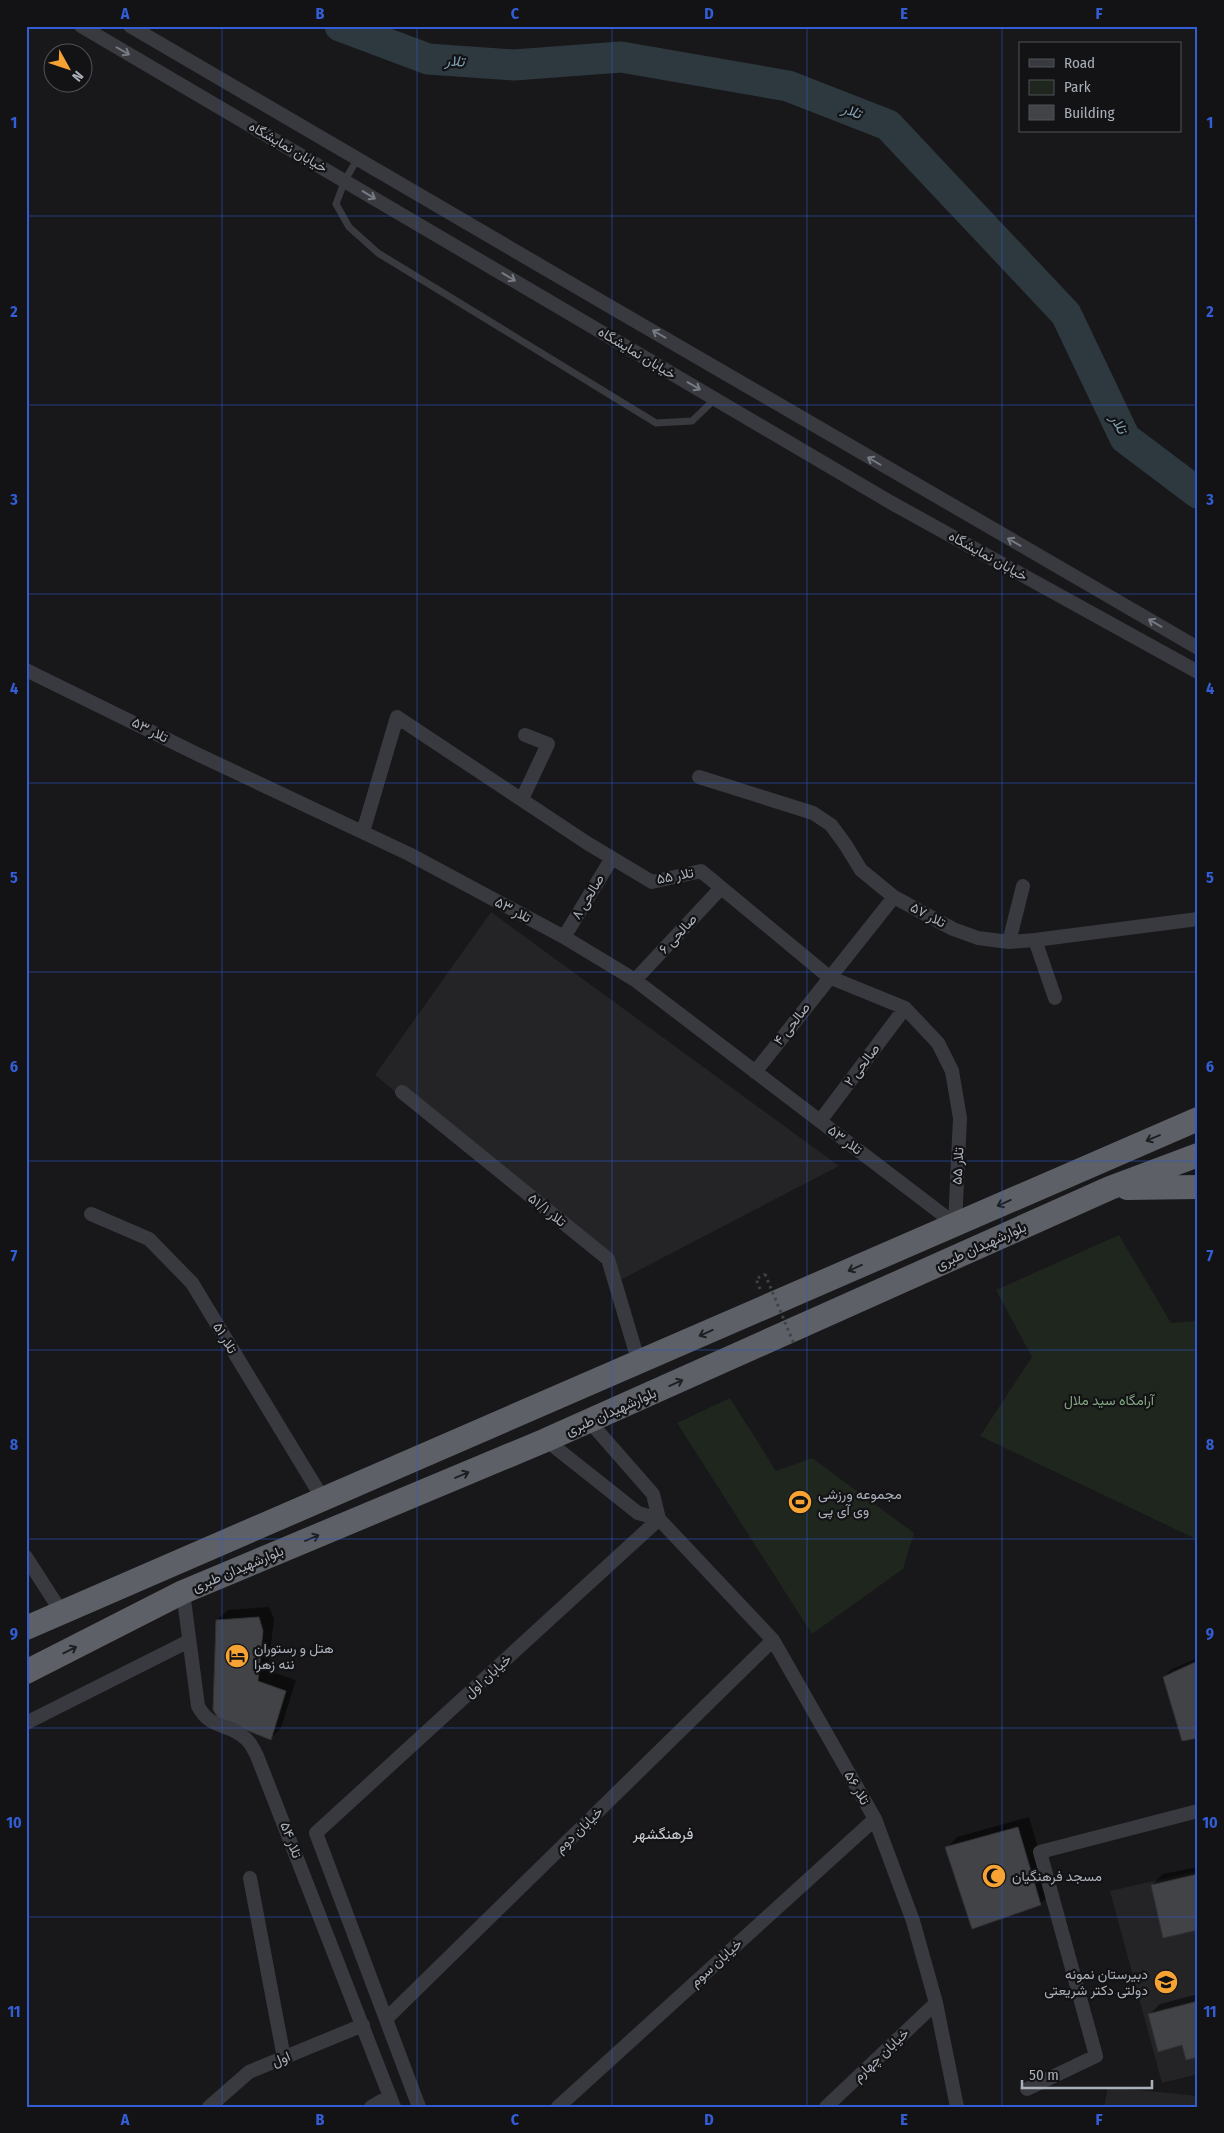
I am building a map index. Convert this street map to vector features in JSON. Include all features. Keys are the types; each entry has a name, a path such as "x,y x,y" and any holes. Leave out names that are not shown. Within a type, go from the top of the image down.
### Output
{"highway":[{"path":"26,1628 1198,1120"},
{"name":"بلوارشهیدان طبری","path":"26,1672 183,1592 546,1440 1110,1188 1198,1155"},
{"path":"1110,1188 1198,1187"}],"street":[{"name":"خیابان نمایشگاه","path":"81,26 890,502 1198,672"},
{"name":"خیابان نمایشگاه","path":"130,26 968,516 1198,648"},
{"name":"تلار ۵۳","path":"26,670 199,755 409,854 564,937 634,980 955,1224"},
{"name":"تلار ۵۵","path":"363,832 397,717 612,858 652,882 701,871 829,978 905,1008 938,1043 952,1071 960,1118 955,1224"},
{"path":"522,799 548,744 525,735"},
{"name":"تلار ۵۷","path":"699,777 813,813 830,825 845,844 860,870 894,897 953,929 978,938 1009,942 1035,940 1198,919"},
{"name":"صالحی ۸","path":"564,937 612,858"},
{"path":"1009,942 1024,886"},
{"name":"صالحی ۶","path":"634,980 721,888"},
{"name":"صالحی ۴","path":"755,1072 894,897"},
{"path":"1035,940 1055,998"},
{"name":"صالحی ۲","path":"820,1121 905,1008"},
{"name":"تلار ۵۱/۱","path":"402,1092 608,1259 639,1363"},
{"name":"تلار ۵۱","path":"91,1214 149,1239 192,1283 323,1499"},
{"path":"546,1440 638,1513 659,1519 654,1494 589,1421"},
{"name":"تلار ۵۶","path":"659,1519 773,1640 875,1820 913,1921 936,2003 957,2107"},
{"name":"خیابان اول","path":"386,2019 316,1833 659,1519"},
{"path":"26,1557 31,1572 62,1613"},
{"name":"تلار ۵۴","path":"183,1592 198,1706 208,1721 238,1733 246,1739 257,1756 392,2101"},
{"name":"خیابان دوم","path":"386,2019 773,1640"},
{"path":"26,1723 190,1641"},
{"path":"1027,2089 1096,2056 1040,1852 1198,1810"},
{"name":"خیابان سوم","path":"558,2107 875,1820"},
{"path":"250,1878 284,2058"},
{"name":"خیابان چهارم","path":"826,2107 936,2003"},
{"path":"386,2019 419,2107"},
{"name":"اول","path":"212,2106 249,2072 363,2025"},
{"path":"371,2107 392,2101"}],"lane":[{"path":"358,158 345,180 336,204 349,228 378,254 656,423 692,421 715,399"}],"path":[{"path":"756,1279 765,1274 794,1344"}],"shaded area":[{"path":"491,912 839,1166 622,1279 375,1075"},
{"name":"دبیرستان نمونه دولتی دکتر شریعتی","path":"1198,1871 1198,2074 1162,2083 1110,1891"},
{"path":"1108,2087 1198,2096 1198,2107 1104,2107"}],"green space":[{"name":"آرامگاه سید ملال","path":"1119,1235 1171,1323 1198,1321 1198,1540 980,1436 1032,1357 996,1290"},
{"name":"مجموعه ورزشی وی آی پی","path":"730,1398 776,1471 812,1458 914,1533 903,1569 812,1634 677,1423"}],"building":[{"name":"هتل و رستوران ننه زهرا","path":"259,1617 263,1631 258,1681 286,1691 271,1740 219,1719 213,1710 216,1620"},
{"path":"1198,1661 1198,1738 1182,1741 1163,1677"},
{"name":"مسجد فرهنگیان","path":"1018,1827 1041,1905 972,1929 945,1847"},
{"path":"1198,1874 1198,1930 1163,1938 1151,1885"},
{"path":"1198,2001 1198,2057 1186,2060 1182,2045 1158,2052 1148,2014"}],"waterway":[{"name":"تلار","path":"340,26 428,59 514,65 621,57 788,86 888,125 1066,314 1125,438 1198,493"}],"place":[{"name":"مجموعه ورزشی وی آی پی","path":"800,1502"},
{"name":"هتل و رستوران ننه زهرا","path":"237,1656"},
{"name":"مسجد فرهنگیان","path":"994,1876"},
{"name":"دبیرستان نمونه دولتی دکتر شریعتی","path":"1166,1982"}],"district":[{"name":"فرهنگشهر","path":"663,1834"}]}
